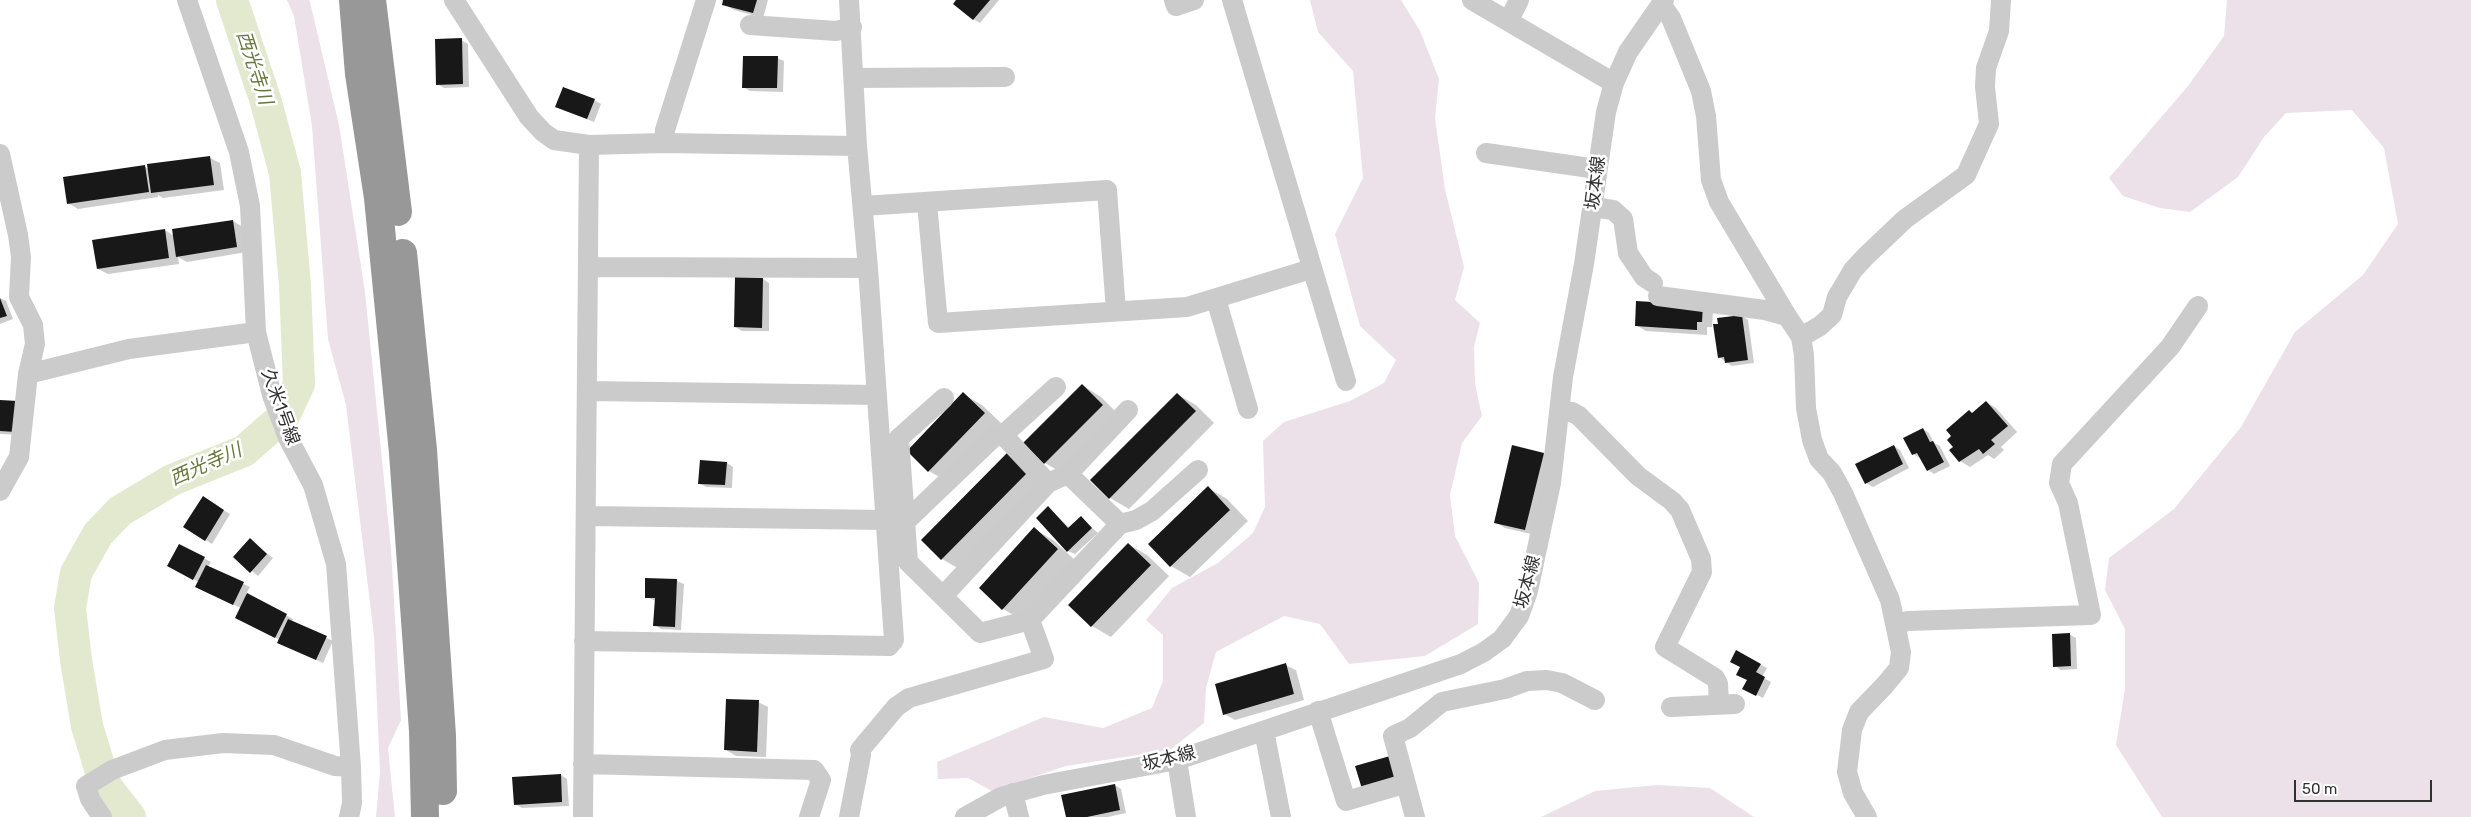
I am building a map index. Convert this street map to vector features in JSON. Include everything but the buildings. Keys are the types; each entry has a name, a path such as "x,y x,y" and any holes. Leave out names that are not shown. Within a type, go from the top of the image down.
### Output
{"highway":[{"path":"338,0 359,74 378,198 403,453 422,731 425,817"},
{"path":"359,74 368,4"},
{"path":"368,4 397,195 423,450 442,736 444,817"}],"street":[{"name":"久米1号線","path":"187,0 239,152 250,206 256,332 272,395 288,438 313,485 336,564 351,767 352,803 349,817"},
{"path":"664,142 665,130 706,0"},
{"path":"584,641 889,646 894,640 868,268 857,146 855,78 849,0"},
{"path":"1174,0 1176,6 1194,0"},
{"path":"1232,0 1346,381"},
{"path":"1472,0 1614,83"},
{"path":"1509,20 1519,0"},
{"path":"1801,337 1820,326 1832,315 1837,297 1853,270 1865,257 1905,219 1966,175 1989,124 1985,88 1986,68 1999,31 2001,0"},
{"path":"458,2 529,117 543,132 554,140 590,145 664,142 857,146"},
{"path":"1663,2 1700,91 1706,116 1711,180 1720,202 1801,337 1804,355 1806,408 1812,440 1819,459 1832,473 1842,493 1890,600 1901,652 1898,668 1885,686 1859,712 1852,730 1847,772 1853,793 1868,817"},
{"name":"坂本線","path":"977,814 1001,797 1013,793 1043,785 1177,760 1264,731 1318,711 1461,664 1484,652 1502,639 1519,616 1528,591 1551,483 1563,377 1593,207 1606,112 1614,83 1628,52 1663,2"},
{"path":"750,25 836,31 852,27"},
{"path":"855,78 1005,77"},
{"path":"583,817 590,145"},
{"path":"0,154 21,257 19,297 33,325 36,344 28,374 20,457 0,491"},
{"path":"1486,154 1597,169"},
{"path":"863,206 1107,190 1116,311"},
{"path":"928,203 938,324 1187,307 1311,269"},
{"path":"1593,207 1613,210 1623,219 1628,253 1644,277 1656,290 1765,310 1787,316"},
{"path":"590,267 868,268"},
{"path":"1216,299 1248,409"},
{"path":"1896,624 1908,621 2090,614 2068,503 2059,483 2062,464 2170,346 2198,306"},
{"path":"28,374 86,358 129,349 256,332"},
{"path":"906,521 995,436 1003,435 1056,387"},
{"path":"587,391 877,395"},
{"path":"944,398 899,438 908,562 980,633 1030,620 1120,524 1136,520 1152,511 1198,470"},
{"path":"943,596 1048,484 1068,474 1128,410"},
{"path":"1560,412 1572,412 1579,416 1638,476 1672,501 1680,510 1701,559 1702,572 1665,647 1715,678 1727,704 1671,707"},
{"path":"1003,435 1048,484"},
{"path":"1068,474 1120,524"},
{"path":"586,516 886,520"},
{"path":"849,817 861,755 860,750 896,707 910,698 1044,659 1030,620"},
{"path":"1415,817 1404,784 1393,736 1410,728 1442,702 1505,689 1527,681 1547,680 1562,683 1595,700"},
{"path":"1318,711 1346,801 1404,784"},
{"path":"1264,731 1281,817"},
{"path":"96,815 86,786 112,770 165,750 223,743 274,746 335,766 351,767"},
{"path":"1177,760 1186,817"},
{"path":"583,764 814,770 821,780 809,817"},
{"path":"1013,793 1019,817"}],"shaded area":[{"path":"287,0 309,0 310,2 339,125 365,292 391,549 401,720 388,748 395,817 376,817 380,772 374,636 346,405 328,339 312,126 294,16"},
{"path":"1310,0 1401,0 1420,31 1439,79 1435,118 1445,189 1464,267 1455,300 1480,323 1474,347 1475,384 1482,416 1462,443 1450,495 1455,536 1479,583 1478,624 1425,656 1349,664 1320,624 1284,616 1216,652 1206,688 1204,723 1170,750 1066,766 992,791 968,778 938,779 937,762 1044,717 1103,728 1152,708 1163,681 1163,635 1146,620 1172,588 1218,563 1253,533 1265,507 1263,441 1284,422 1350,401 1384,383 1396,360 1360,326 1335,234 1363,178 1353,71 1318,32"},
{"path":"2227,0 2471,0 2471,817 2162,817 2116,745 2125,689 2125,629 2105,590 2109,558 2174,509 2241,427 2295,332 2363,275 2398,224 2384,148 2352,110 2286,113 2264,137 2238,177 2190,212 2160,208 2123,196 2109,178 2188,86 2224,36"},
{"path":"1657,785 1710,788 1754,817 1541,817 1595,791"}],"waterway":[{"name":"西光寺川","path":"130,817 105,785 87,726 70,608 76,573 98,534 120,511 172,480 244,451 284,416 299,384 295,285 285,173 266,102 232,0"}]}
